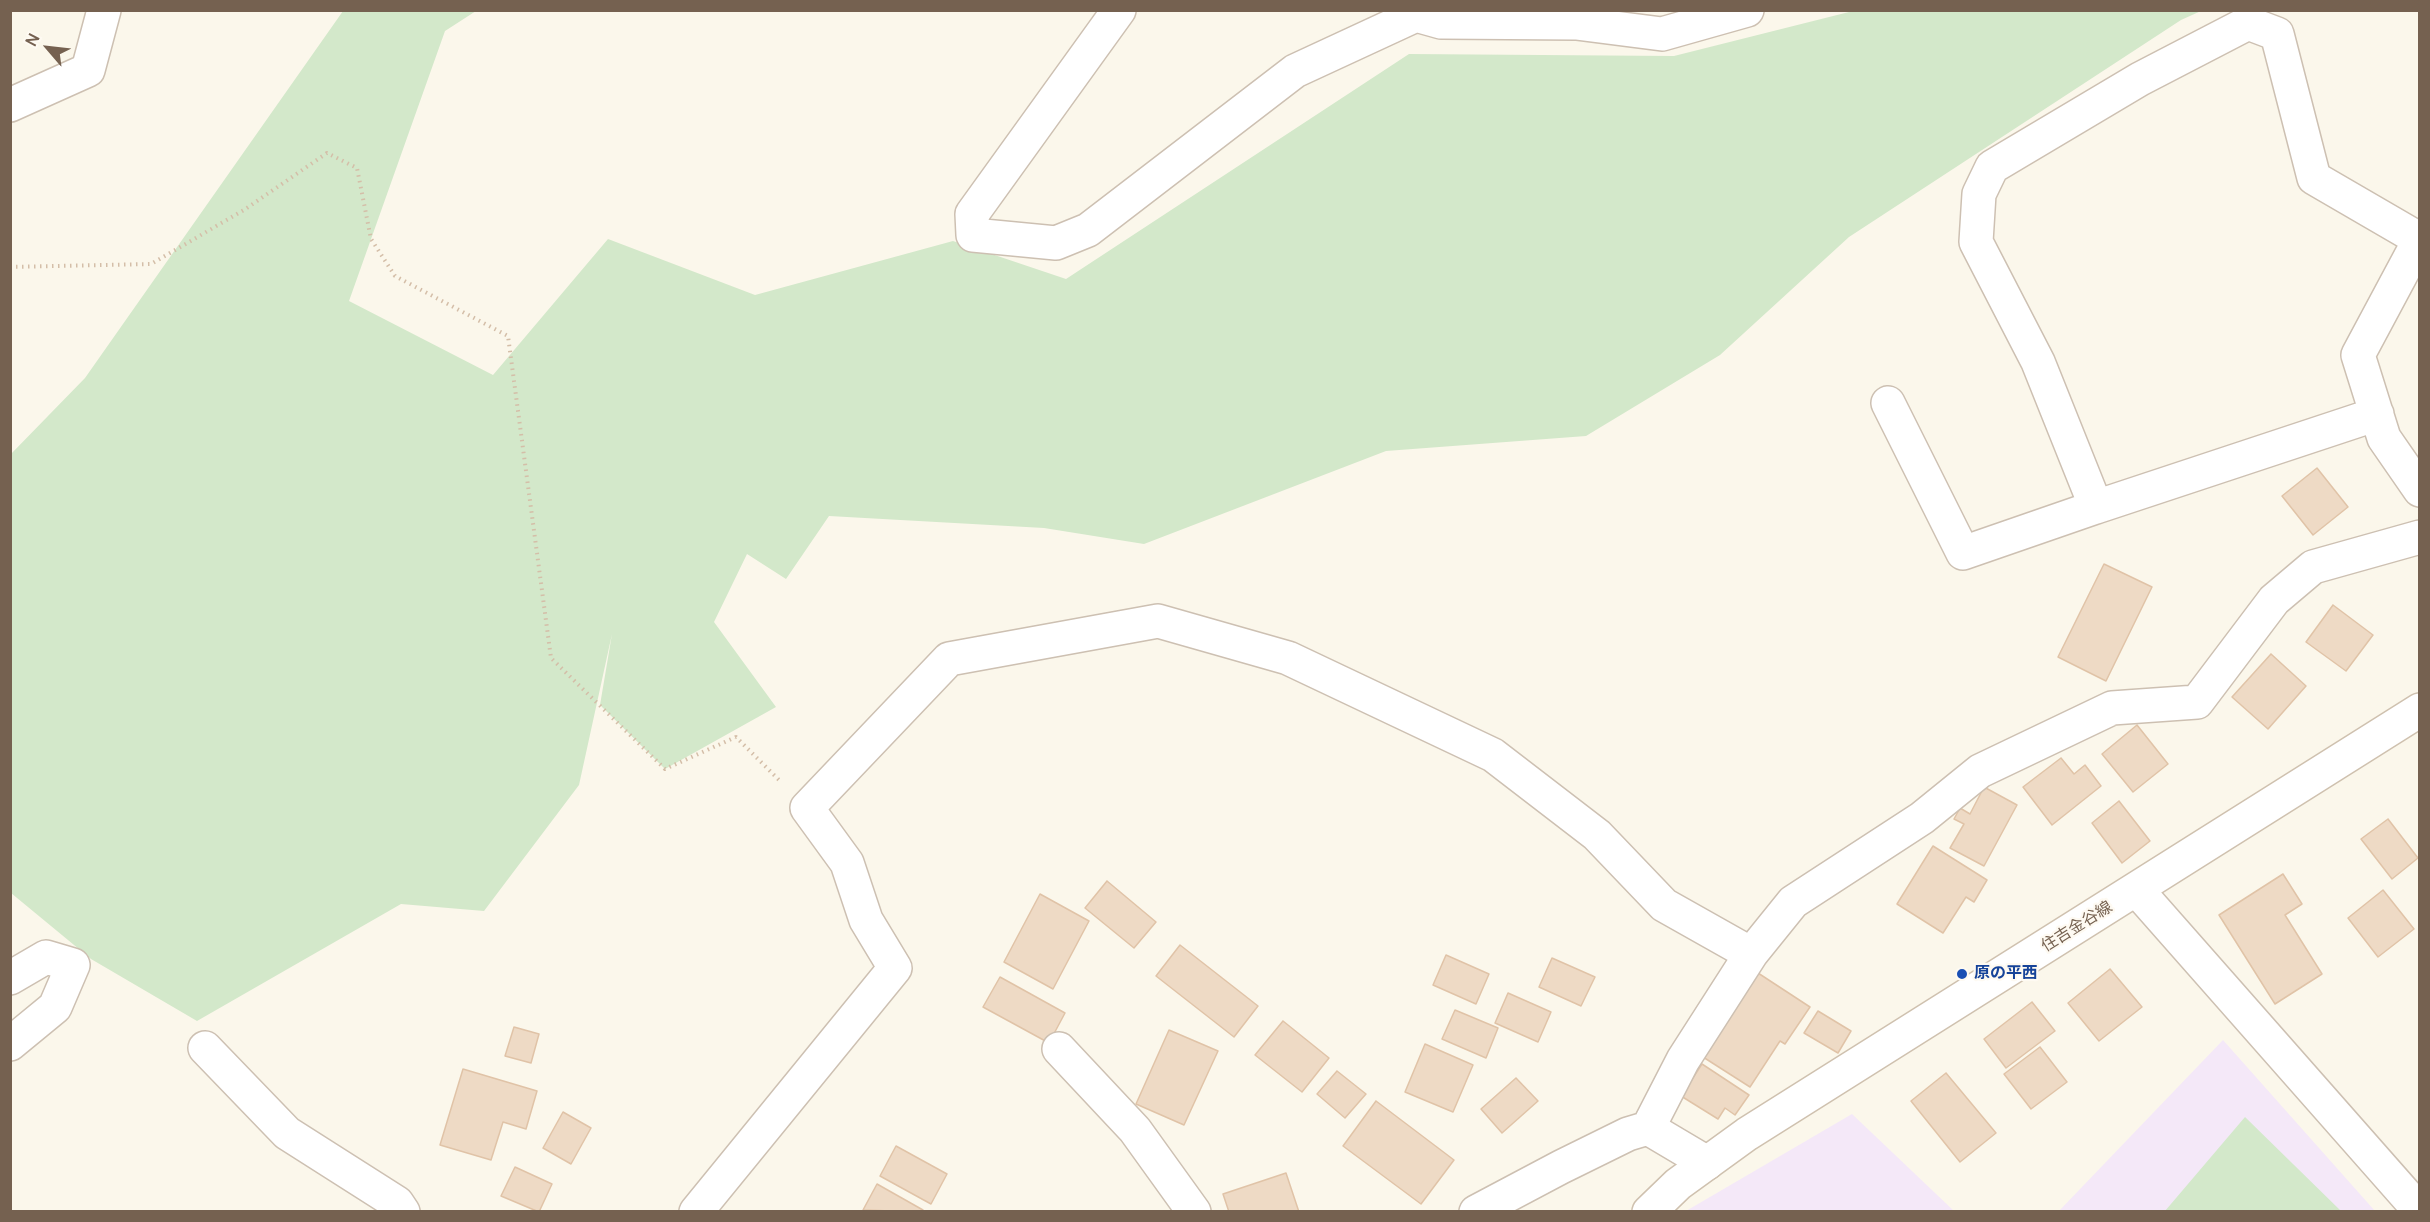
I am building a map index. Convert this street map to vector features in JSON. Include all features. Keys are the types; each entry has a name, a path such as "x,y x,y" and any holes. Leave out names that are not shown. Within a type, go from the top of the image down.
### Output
{"street":[{"path":"10,105 88,70 104,10"},
{"path":"1119,10 972,214 973,235 1056,243 1088,230 1295,71 1401,17 1416,15 1441,22 1576,23 1662,33 1746,11"},
{"path":"2096,507 2038,362 1976,242 1979,194 1992,167 2140,79 2248,23 2277,33 2314,178 2419,239 2358,355 2384,438 2420,490"},
{"path":"1888,403 1964,553 2377,414"},
{"path":"1476,1212 1628,1134 1648,1128 1683,1060 1751,954 1792,902 1922,818 1980,771 2112,708 2197,702 2274,600 2313,567 2420,537"},
{"path":"696,1212 895,968 866,920 847,863 807,808 949,659 1158,621 1288,658 1493,755 1597,835 1664,905 1751,954"},
{"name":"住吉金谷線","path":"1649,1212 1707,1163 1747,1134 2420,710"},
{"path":"2137,890 2420,1211"},
{"path":"10,978 46,957 73,965 55,1007 10,1044"},
{"path":"205,1048 287,1133 397,1203 403,1212"},
{"path":"1059,1048 1135,1130 1194,1212"},
{"path":"1648,1128 1707,1163"}],"path":[{"path":"10,267 151,264 244,210 327,153 357,168 371,239 395,276 508,336 551,658 665,770 736,737 807,808"}],"shaded area":[{"path":"2223,1040 2375,1211 2058,1212"},
{"path":"1852,1114 1954,1211 1686,1211"}],"green space":[{"path":"343,11 476,11 445,31 349,301 493,375 608,239 755,295 953,241 1066,279 1409,54 1674,56 1853,11 2201,11 2181,20 1849,237 1720,355 1586,436 1386,451 1144,544 1044,528 829,516 786,579 747,554 714,622 776,707 665,769 600,705 612,634 579,785 484,911 401,904 197,1021 91,959 11,893 10,455 85,378"},
{"path":"2245,1117 2341,1211 2165,1211"}],"building":[{"path":"2317,468 2348,507 2313,535 2282,496"},
{"path":"2104,564 2152,587 2106,681 2058,657"},
{"path":"2333,605 2373,635 2346,671 2306,642"},
{"path":"2271,654 2306,686 2268,729 2232,697"},
{"path":"2137,725 2168,764 2133,792 2102,754"},
{"path":"2061,758 2074,774 2085,765 2101,786 2052,825 2023,787"},
{"path":"1984,787 2017,805 1984,866 1950,848 1964,824 1954,819 1960,808 1970,814"},
{"path":"2119,801 2150,841 2122,863 2092,823"},
{"path":"2388,819 2418,858 2392,879 2361,839"},
{"path":"1933,846 1987,880 1974,902 1966,897 1943,933 1897,904"},
{"path":"2283,874 2302,904 2285,915 2322,974 2275,1004 2219,915"},
{"path":"1107,881 1156,922 1134,948 1085,908"},
{"path":"2383,890 2414,929 2378,957 2348,918"},
{"path":"1040,894 1089,921 1053,989 1004,962"},
{"path":"1180,945 1258,1006 1234,1037 1156,976"},
{"path":"1446,955 1489,974 1476,1004 1433,985"},
{"path":"1552,958 1595,977 1581,1006 1539,987"},
{"path":"2110,969 2142,1007 2099,1041 2068,1003"},
{"path":"1758,973 1810,1007 1785,1044 1780,1041 1750,1087 1703,1057"},
{"path":"1000,977 1065,1013 1049,1043 983,1007"},
{"path":"1508,993 1551,1012 1538,1042 1495,1023"},
{"path":"2032,1002 2055,1031 2006,1068 1984,1039"},
{"path":"1455,1010 1498,1028 1486,1058 1442,1039"},
{"path":"1818,1011 1851,1031 1838,1053 1804,1033"},
{"path":"1283,1021 1329,1058 1302,1092 1255,1055"},
{"path":"514,1027 539,1034 531,1063 505,1056"},
{"path":"1169,1030 1218,1051 1184,1125 1136,1104"},
{"path":"1425,1044 1473,1065 1453,1112 1405,1092"},
{"path":"2040,1047 2067,1082 2031,1109 2004,1074"},
{"path":"1702,1064 1749,1095 1735,1115 1725,1108 1718,1119 1681,1096"},
{"path":"463,1069 537,1091 526,1129 503,1122 491,1160 440,1145"},
{"path":"1337,1071 1366,1094 1345,1118 1317,1094"},
{"path":"1946,1073 1996,1133 1960,1162 1911,1101"},
{"path":"1516,1078 1538,1101 1502,1133 1481,1109"},
{"path":"1376,1101 1454,1160 1421,1204 1343,1146"},
{"path":"563,1112 591,1128 571,1164 543,1148"},
{"path":"896,1146 947,1174 931,1204 880,1176"},
{"path":"515,1167 552,1184 539,1212 501,1196"},
{"path":"1286,1173 1299,1212 1229,1212 1223,1194"},
{"path":"877,1184 923,1210 922,1212 863,1210"}],"place":[{"name":"原の平西","path":"1962,974"}]}
